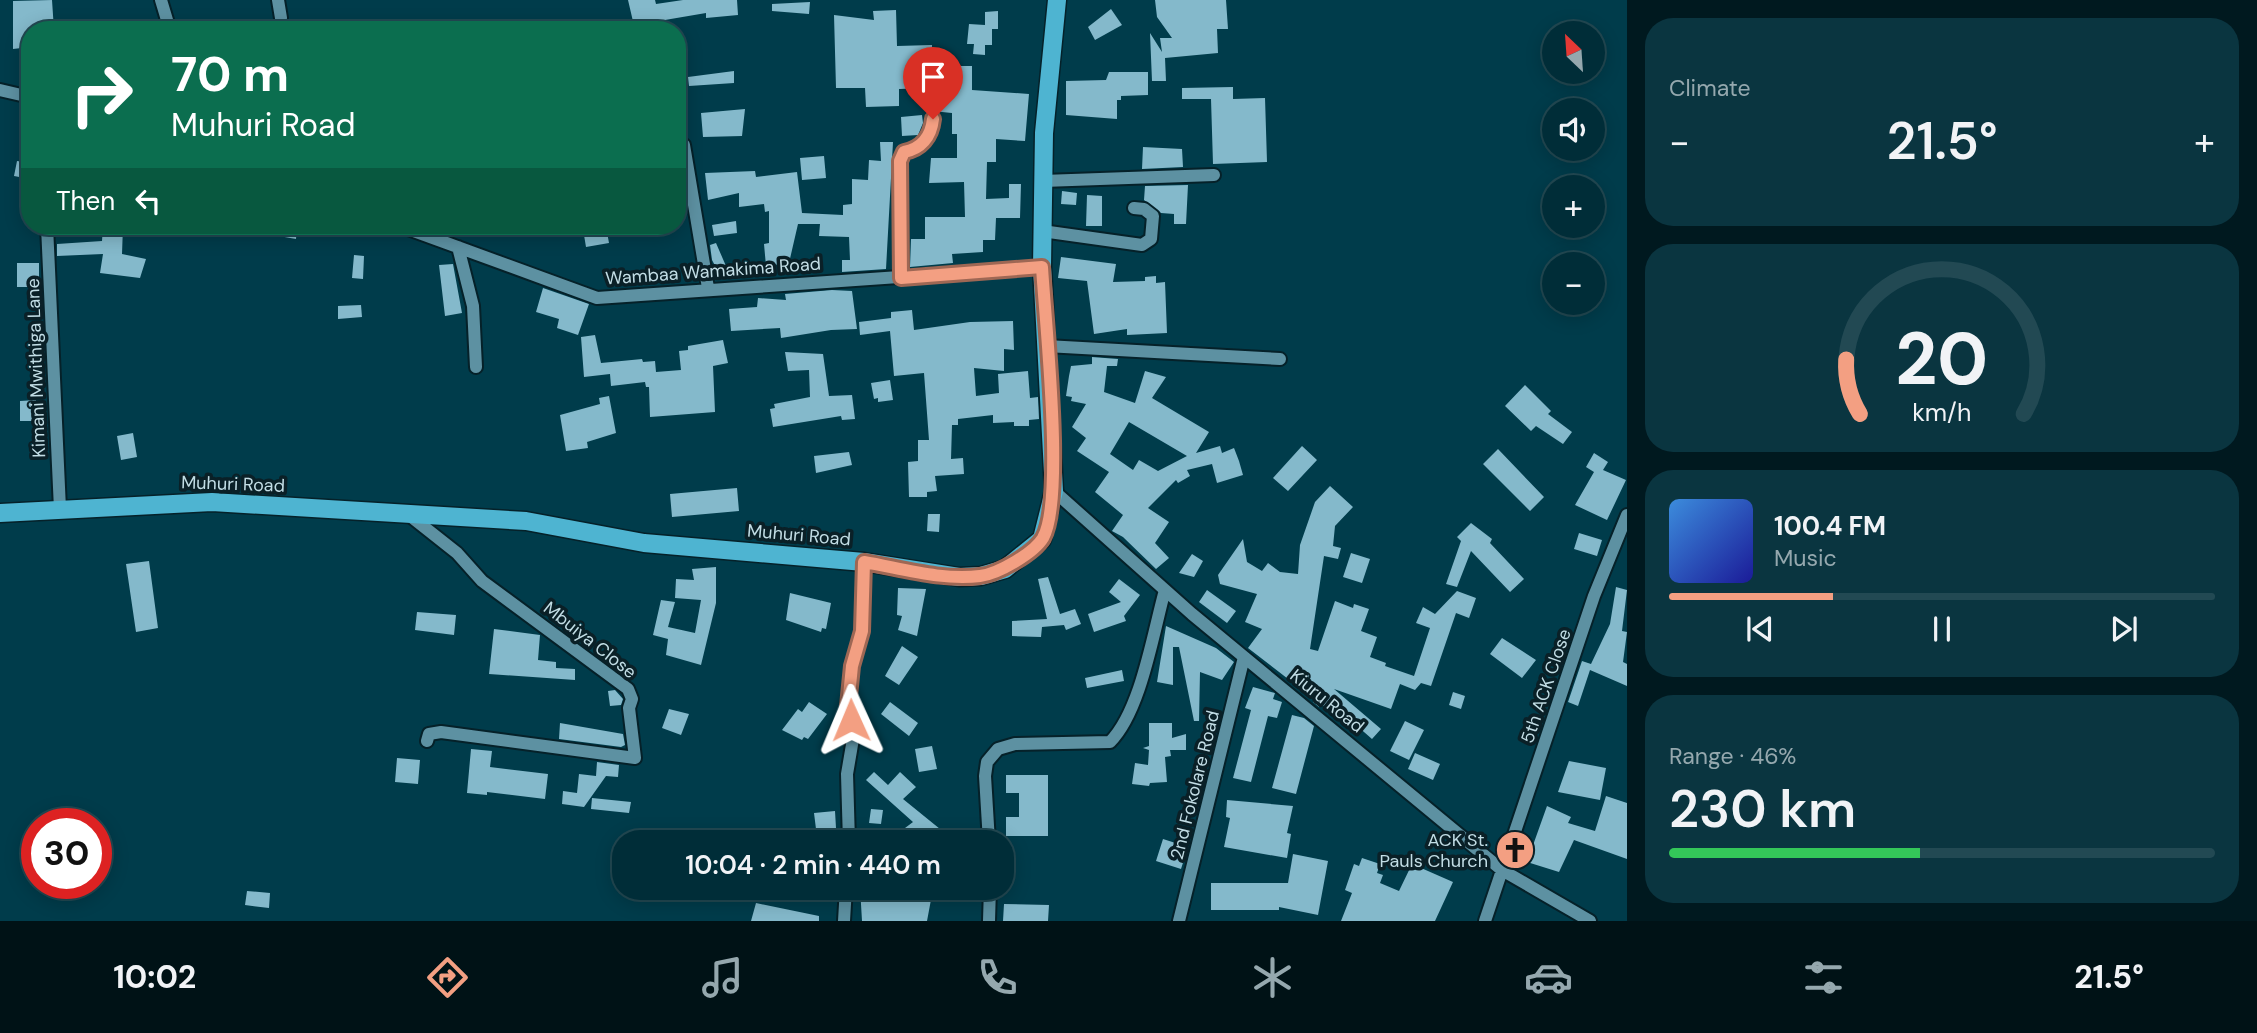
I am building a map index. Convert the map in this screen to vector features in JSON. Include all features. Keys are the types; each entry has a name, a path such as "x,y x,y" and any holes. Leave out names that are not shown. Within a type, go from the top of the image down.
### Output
{"main road":[{"name":"Muhuri Road","path":"0,513 212,502 526,521 644,543 864,562 958,577 981,576 1005,569 1042,539 1054,491 1042,231 1044,133 1057,0"}],"street":[{"path":"161,0 167,21"},
{"path":"278,0 281,18"},
{"path":"0,90 21,95"},
{"path":"901,278 900,161 904,152 916,150 923,143 929,135 933,119"},
{"path":"686,157 708,289"},
{"path":"1043,181 1214,175"},
{"path":"1042,231 1142,245 1151,239 1153,216 1144,209 1135,208"},
{"name":"Kimani Mwithiga Lane","path":"47,235 60,509"},
{"name":"Wambaa Wamakima Road","path":"425,235 597,298 1042,267"},
{"path":"458,247 473,306 476,367"},
{"path":"1046,346 1280,359"},
{"name":"Kiuru Road","path":"1054,491 1244,657 1430,807 1502,870 1590,921"},
{"name":"Mbuiya Close","path":"409,515 457,553 482,581 628,689 632,699 629,708 635,758 441,732 429,734 427,741"},
{"name":"5th ACK Close","path":"1485,921 1594,596 1627,515"},
{"path":"849,830 847,774 854,733 848,706 852,666 862,631 864,562"},
{"path":"988,830 985,776 987,762 999,749 1016,744 1110,742 1121,731 1133,704 1165,590"},
{"name":"2nd Fokolare Road","path":"1179,921 1244,657"},
{"path":"844,921 845,900"},
{"path":"989,921 990,900"}],"building":[{"path":"52,0 53,21 21,21 21,48 13,49 13,1"},
{"path":"628,0 655,0 656,4 683,0 737,0 738,15 706,18 706,13 659,21 633,21"},
{"path":"1155,0 1226,0 1228,29 1217,29 1218,53 1165,58 1166,81 1152,81 1150,33 1162,52 1160,38 1172,38 1157,17"},
{"path":"810,2 809,14 772,11 772,4"},
{"path":"1111,9 1122,25 1095,40 1088,27"},
{"path":"896,10 897,46 932,45 932,78 956,77 956,66 972,66 972,90 1029,94 1025,141 996,139 996,162 987,162 986,199 1009,198 1009,184 1021,184 1020,218 996,218 995,240 983,240 983,252 952,254 953,263 910,267 911,239 925,239 925,217 965,217 964,182 929,183 931,158 957,158 957,134 952,134 952,113 932,111 931,88 899,89 899,106 866,107 865,88 836,88 834,15 874,20 873,11"},
{"path":"998,11 998,29 992,29 992,45 985,45 985,55 973,54 974,44 967,44 969,24 985,25 985,12"},
{"path":"734,71 734,83 689,86 688,77"},
{"path":"1109,72 1148,72 1148,95 1121,96 1121,100 1117,100 1117,119 1066,115 1066,81 1106,80"},
{"path":"1233,87 1233,99 1265,98 1267,162 1213,164 1211,99 1182,99 1182,88"},
{"path":"745,109 742,136 703,137 701,113"},
{"path":"922,115 923,123 918,135 902,136 901,117"},
{"path":"880,142 893,142 886,269 842,272 842,260 850,260 849,237 819,236 820,224 798,224 789,263 766,266 764,244 769,243 769,211 765,212 764,204 739,207 739,193 708,200 705,173 755,171 756,177 797,172 802,213 843,215 843,205 852,204 852,179 868,180 869,160 881,161"},
{"path":"1143,147 1182,149 1183,167 1142,169"},
{"path":"824,156 826,178 802,180 800,158"},
{"path":"17,161 21,162 21,177 14,176"},
{"path":"1188,185 1186,224 1174,224 1174,214 1161,213 1144,200 1145,186"},
{"path":"1062,191 1077,193 1076,205 1061,204"},
{"path":"1087,195 1102,196 1102,226 1086,226"},
{"path":"736,221 737,233 714,236 712,225"},
{"path":"102,235 123,235 122,254 146,259 140,278 100,273 103,254 57,256 57,244 102,241"},
{"path":"273,235 296,235 296,239"},
{"path":"584,235 608,235 609,243 586,247"},
{"path":"716,243 729,273 721,277 712,260 710,245"},
{"path":"354,255 364,256 363,279 352,278"},
{"path":"1061,257 1116,264 1113,282 1145,281 1145,277 1156,276 1156,283 1165,282 1167,333 1127,335 1127,329 1094,334 1087,281 1058,278"},
{"path":"17,263 39,263 39,287 17,287"},
{"path":"453,264 462,313 445,316 439,265"},
{"path":"543,288 589,304 578,335 557,328 559,319 536,312"},
{"path":"852,291 857,329 781,338 780,328 731,331 729,309 757,307 758,298 786,300 785,294"},
{"path":"361,305 362,317 338,319 338,306"},
{"path":"912,310 914,330 970,322 1013,321 1014,350 1004,349 1004,371 974,368 976,396 999,393 998,374 1028,371 1030,398 1038,397 1039,419 1029,420 1029,426 1014,426 1014,422 993,423 993,415 958,419 958,425 952,425 951,459 963,458 964,474 935,476 937,491 927,492 927,497 909,497 908,462 918,461 918,440 929,440 924,373 894,376 890,331 860,335 859,322 891,318 891,312"},
{"path":"595,335 601,363 642,359 643,362 655,361 656,372 681,370 679,351 688,350 688,346 723,340 728,363 713,366 715,412 650,417 649,387 646,387 645,382 611,386 610,374 584,377 581,337"},
{"path":"785,352 823,354 829,396 852,395 855,419 842,420 841,416 773,427 770,409 775,408 774,404 810,397 809,370 788,371"},
{"path":"1092,357 1118,359 1117,366 1107,366 1104,392 1135,403 1145,371 1166,377 1152,398 1209,432 1196,453 1220,446 1222,453 1234,448 1239,461 1243,475 1217,483 1212,464 1187,470 1190,476 1178,483 1176,480 1148,508 1169,522 1155,543 1169,558 1156,569 1123,537 1112,531 1123,515 1095,492 1109,472 1077,451 1086,438 1072,427 1086,404 1071,401 1072,397 1066,396 1069,376 1071,366 1092,364","holes":["1129,422 1187,456 1158,471 1139,460 1133,470 1110,454"]},
{"path":"890,380 893,400 878,402 878,398 874,399 871,383"},
{"path":"1525,385 1551,411 1548,414 1572,432 1563,444 1536,426 1531,431 1505,406"},
{"path":"609,396 616,433 587,442 588,448 566,451 560,415 600,404 599,398"},
{"path":"36,400 36,421 20,421 20,401"},
{"path":"133,433 137,457 121,460 117,436"},
{"path":"1302,446 1317,460 1288,491 1273,478"},
{"path":"1498,449 1544,497 1530,511 1483,464"},
{"path":"849,452 852,465 816,473 814,456"},
{"path":"1594,453 1608,462 1603,470 1626,480 1607,520 1575,505 1594,472 1586,467"},
{"path":"1330,486 1353,507 1335,526 1333,546 1341,548 1338,559 1324,556 1310,649 1318,651 1335,601 1353,608 1354,604 1369,609 1361,631 1377,637 1370,657 1386,663 1385,666 1414,676 1430,628 1416,623 1423,607 1435,614 1457,591 1476,598 1469,618 1456,613 1431,686 1421,683 1415,690 1400,684 1391,709 1334,689 1381,729 1372,739 1348,718 1345,723 1320,703 1319,707 1313,702 1314,699 1248,648 1262,629 1245,622 1257,594 1220,584 1218,575 1243,539 1247,562 1262,571 1268,563 1280,572 1298,574 1300,545 1315,502"},
{"path":"737,488 739,511 672,517 670,494"},
{"path":"928,514 940,514 939,532 927,531"},
{"path":"1471,523 1492,539 1490,543 1524,579 1510,592 1471,551 1457,587 1446,584 1461,541 1457,537"},
{"path":"1579,533 1602,540 1597,556 1574,549"},
{"path":"1351,553 1370,559 1362,583 1343,577"},
{"path":"1192,554 1203,561 1194,577 1179,573"},
{"path":"149,561 158,628 136,632 126,564"},
{"path":"716,567 716,603 701,665 666,655 668,639 653,635 661,600 675,602 668,627 695,633 701,600 675,598 676,579 694,580 692,569"},
{"path":"1048,577 1060,614 1075,609 1081,624 1066,630 1064,625 1042,627 1041,637 1012,636 1012,621 1047,619 1038,579"},
{"path":"1119,579 1140,595 1124,616 1126,621 1094,632 1088,614 1121,602 1109,592"},
{"path":"1616,587 1627,590 1622,631 1627,632 1623,662 1627,664 1627,686 1590,670 1578,706 1568,702 1582,661 1591,664 1610,624"},
{"path":"898,588 926,589 917,636 898,630 902,616 897,615"},
{"path":"1207,590 1236,611 1227,623 1199,602"},
{"path":"790,593 831,603 826,629 822,628 821,632 786,620"},
{"path":"417,612 456,615 454,635 415,630"},
{"path":"1166,626 1216,648 1234,662 1222,680 1200,672 1199,721 1194,721 1179,647 1173,647 1173,685 1157,682"},
{"path":"494,629 540,635 538,660 556,662 556,668 575,669 575,680 489,674"},
{"path":"1502,638 1536,660 1522,678 1490,654"},
{"path":"902,646 918,657 899,685 885,676"},
{"path":"1122,670 1124,681 1087,688 1085,678"},
{"path":"1253,687 1275,693 1273,699 1282,702 1277,718 1268,716 1251,782 1233,778 1251,710 1245,708"},
{"path":"615,690 623,699 621,705 610,706 608,691"},
{"path":"1453,692 1465,696 1461,709 1449,705"},
{"path":"809,702 827,714 808,739 804,737 802,740 782,730 798,709 802,712"},
{"path":"890,702 918,723 909,736 881,714"},
{"path":"669,709 689,714 681,735 662,728"},
{"path":"1292,715 1304,718 1314,726 1296,794 1272,788"},
{"path":"1405,721 1424,730 1409,760 1390,751"},
{"path":"560,723 623,734 625,745 621,747 559,739"},
{"path":"1149,723 1172,723 1172,738 1186,734 1186,750 1170,750 1171,756 1165,757 1167,782 1150,783 1149,786 1132,784 1135,763 1148,765 1149,750 1143,748 1149,746"},
{"path":"932,746 937,769 919,772 915,749"},
{"path":"471,749 492,751 490,767 548,774 545,799 487,792 487,795 467,793"},
{"path":"1415,753 1440,764 1433,780 1408,769"},
{"path":"397,758 420,760 418,784 395,782"},
{"path":"1569,761 1606,768 1600,800 1558,792"},
{"path":"597,762 619,765 618,777 606,776 584,807 562,804 563,791 577,793 579,774 596,776"},
{"path":"874,772 888,785 900,772 916,787 903,799 940,830 902,830 913,822 866,780"},
{"path":"1006,775 1048,775 1048,836 1014,836 1014,830 1006,830 1006,817 1019,817 1019,793 1006,793"},
{"path":"1606,796 1627,803 1627,859 1574,840 1559,872 1527,862 1547,806 1571,817 1568,823 1595,831"},
{"path":"592,798 631,802 629,813 591,809"},
{"path":"1227,800 1293,806 1287,833 1291,834 1287,858 1224,847 1230,818 1226,817"},
{"path":"871,809 883,810 881,824 869,823"},
{"path":"835,811 836,828 816,829 814,813"},
{"path":"1163,839 1188,847 1181,869 1156,861"},
{"path":"1293,854 1328,861 1318,915 1279,907 1279,910 1211,910 1211,883 1288,883"},
{"path":"1362,858 1380,864 1377,873 1383,875 1380,883 1399,891 1412,864 1453,882 1435,921 1341,921 1352,893 1345,890 1354,864 1359,866"},
{"path":"247,891 270,893 269,908 245,905"},
{"path":"861,900 931,900 927,921 862,921"},
{"path":"756,903 819,916 819,921 751,921"},
{"path":"1004,904 1049,905 1048,921 1003,921"}],"place":[{"name":"ACK St. Pauls Church","path":"1515,850"}],"route":[{"path":"851,720 848,706 852,666 862,631 864,562 958,577 981,576 1005,569 1042,539 1054,491 1042,267 901,278 900,161 904,152 916,150 923,143 929,135 933,119"}]}
